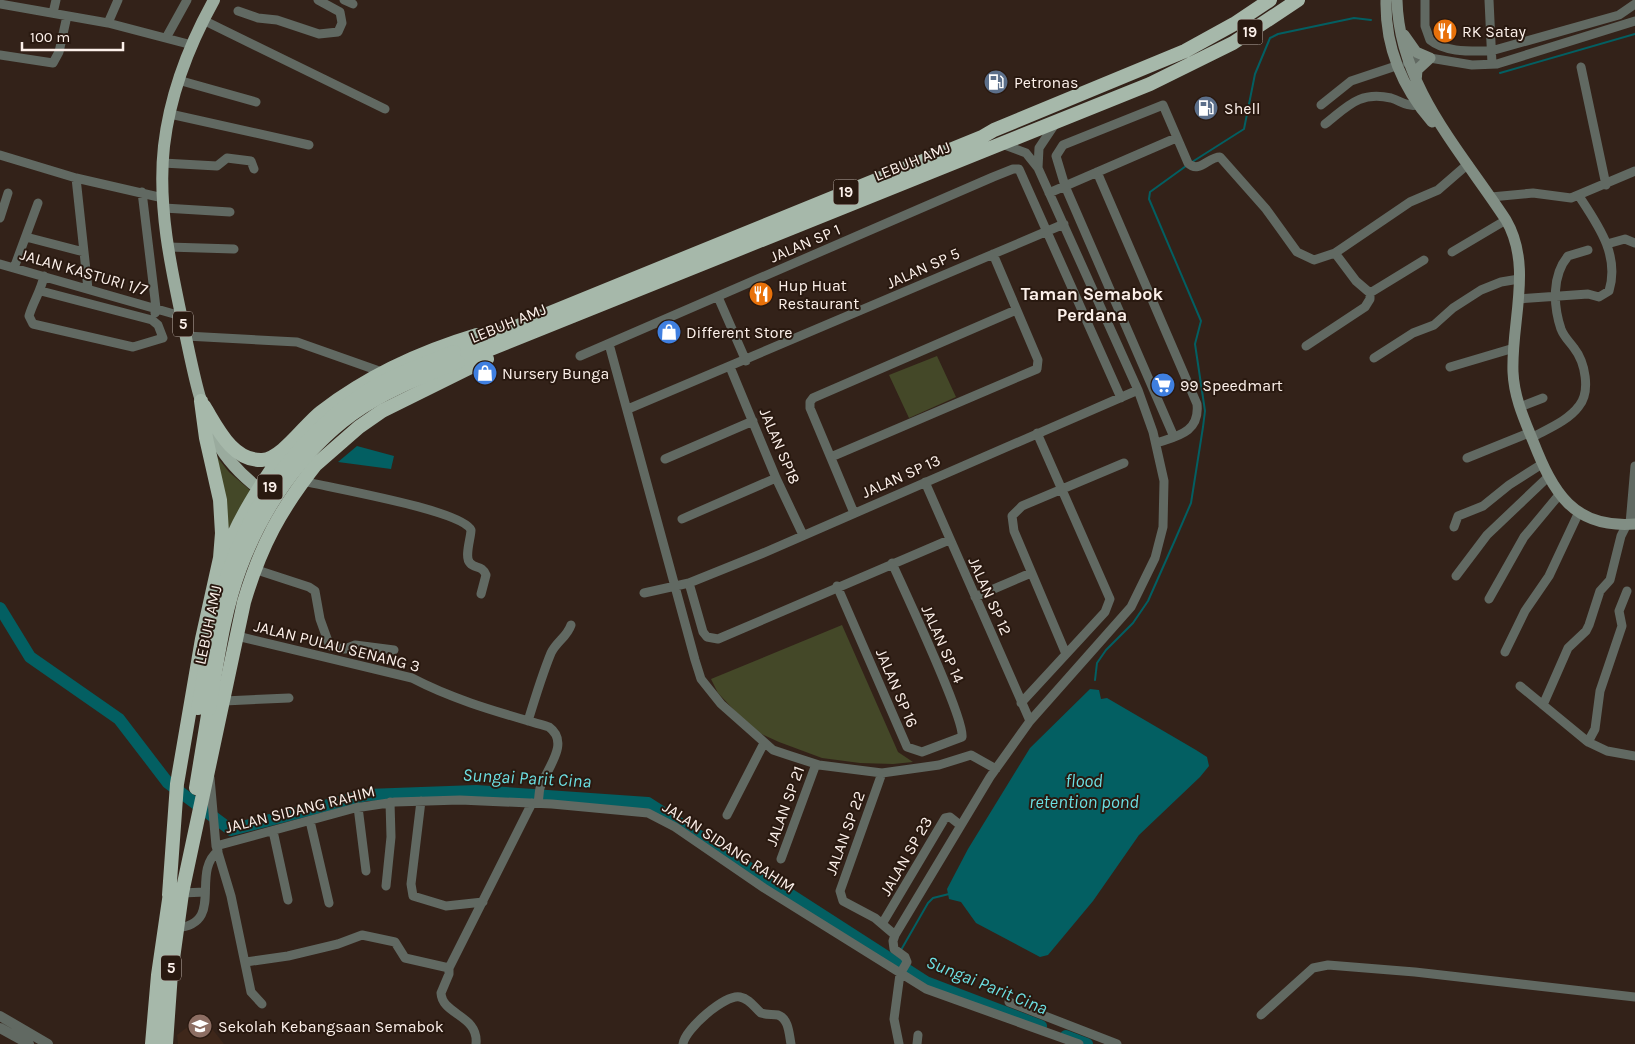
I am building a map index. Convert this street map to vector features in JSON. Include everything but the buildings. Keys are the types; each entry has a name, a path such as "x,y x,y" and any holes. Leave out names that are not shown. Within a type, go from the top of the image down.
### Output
{"highway":[{"name":"LEBUH AMJ","path":"152,1044 158,975 176,894 204,709 230,599 239,570 261,521 290,476 308,454 352,414 456,357 572,310 982,137 994,130 1185,51 1234,24 1270,0"},
{"name":"LEBUH AMJ","path":"572,310 1002,144 1150,84 1200,61 1233,43 1298,0"},
{"path":"212,594 239,523 260,485 292,441 317,415 338,399 402,362 457,341 572,310"},
{"path":"292,441 281,461 281,468 289,477 298,477 359,427 382,411 572,310"},
{"path":"201,401 227,442 244,455 256,460 270,458 292,441"},
{"path":"176,894 191,800 201,646 220,558 222,518 201,401"},
{"path":"262,546 287,503 317,463"},
{"path":"191,800 210,765 237,636 254,569 268,530 266,518 258,514 252,513 239,523"},
{"name":"LEBUH AMJ","path":"166,1044 176,928 176,894"}],"main road":[{"name":"5","path":"214,0 203,20 178,80 170,114 163,163 168,247 181,316 201,401 226,446 260,485 287,503"},
{"path":"1386,0 1388,37 1412,86 1418,105 1439,130 1448,137"},
{"path":"1397,0 1402,64"},
{"path":"1397,16 1409,45 1416,52 1430,58 1417,70 1412,86"},
{"path":"1412,86 1468,164 1512,230 1518,251 1519,279 1514,348 1514,386 1530,435 1548,477 1559,495 1579,512 1603,523 1631,524"}],"street":[{"path":"53,13 56,0"},
{"path":"108,23 118,0"},
{"path":"166,38 187,0"},
{"path":"238,12 258,18 277,20 318,34 338,32 342,23 340,12 318,0"},
{"path":"1425,0 1425,26 1430,40 1441,46 1455,49 1491,51 1619,15 1635,4"},
{"path":"1490,0 1492,64"},
{"path":"0,4 108,23 192,45"},
{"path":"0,56 53,62 59,52 67,16"},
{"path":"203,20 385,109"},
{"path":"1321,105 1351,82 1402,64 1430,58 1472,65 1492,64 1514,59 1635,20"},
{"path":"1581,68 1606,185"},
{"path":"178,80 256,102"},
{"path":"1325,124 1354,101 1368,96 1392,99 1408,105 1418,105"},
{"path":"1174,437 1065,186 1056,156 1063,145 1163,105 1189,164 1201,166 1216,157 1220,157 1266,209 1298,252 1314,260 1335,253 1410,202 1438,190 1468,164"},
{"path":"170,114 309,145"},
{"path":"1038,168 1039,148 1043,139 1057,122"},
{"path":"1049,193 1176,138"},
{"path":"899,1044 894,1019 905,957 894,949 892,941 984,785 1030,721 1122,618 1144,584 1159,543 1164,513 1164,481 1157,443 1138,390 1038,168 1026,153 1002,144"},
{"path":"0,155 76,178 145,193 164,203 230,212"},
{"path":"163,163 217,166 228,158 251,161 254,169"},
{"name":"JALAN SP 1","path":"580,356 1013,169 1019,169 1022,174 1048,231"},
{"path":"1490,197 1533,193 1563,198 1579,196 1635,171"},
{"path":"1097,172 1196,398 1198,410 1195,423 1188,432 1157,443"},
{"path":"76,178 88,289"},
{"path":"145,193 160,309 152,320"},
{"path":"0,218 8,194"},
{"path":"1518,299 1588,294 1599,297 1609,291 1613,264 1607,244 1579,196"},
{"path":"14,268 38,203"},
{"path":"1452,252 1506,220"},
{"name":"JALAN SP 5","path":"628,409 730,368 1064,224"},
{"path":"1048,231 1121,398"},
{"path":"26,237 84,252"},
{"path":"1607,244 1625,239 1635,243"},
{"path":"168,247 234,250"},
{"path":"1467,458 1530,435 1572,414 1584,396 1586,385 1580,359 1561,330 1556,297 1557,272 1562,263 1568,256 1588,250"},
{"path":"1306,346 1365,306 1370,299 1370,293 1356,281 1335,253"},
{"path":"831,457 1037,369 1038,360 993,254"},
{"path":"1370,293 1424,260"},
{"name":"JALAN KASTURI 1/7","path":"0,264 181,316"},
{"path":"41,291 44,276"},
{"path":"1374,358 1413,333 1434,325 1453,308 1482,290 1501,282 1519,279"},
{"name":"JALAN KASTURI 1/7","path":"41,291 152,320 158,325 163,338 133,347 36,325 31,322 29,316 33,301 41,291"},
{"path":"718,297 746,361"},
{"path":"854,513 810,408 810,402 813,398 1016,310"},
{"path":"186,336 298,342 382,372"},
{"path":"609,344 701,679 721,704 773,750 816,764 882,773 939,765 971,755 996,769"},
{"path":"1450,367 1514,348"},
{"name":"JALAN SP18","path":"730,368 776,478 803,535"},
{"name":"JALAN SP 13","path":"644,593 690,582 1138,390"},
{"path":"1520,407 1543,398"},
{"path":"665,459 753,421"},
{"path":"1021,703 1106,612 1110,599 1037,433"},
{"path":"1066,654 1030,573 1014,532 1012,516 1022,506 1124,463"},
{"path":"1454,526 1458,516 1484,506 1509,485 1542,464"},
{"path":"1543,705 1568,648 1574,640 1586,631 1600,591 1610,580 1621,536 1631,524 1635,466"},
{"path":"1456,576 1487,535 1548,477"},
{"path":"682,520 776,478"},
{"path":"303,481 434,511 465,522 471,530 468,560 471,564 481,568 486,575 481,594"},
{"name":"JALAN SP 12","path":"925,482 1030,721"},
{"path":"1489,599 1524,537 1559,495"},
{"path":"1504,652 1525,611 1549,576 1579,512"},
{"path":"690,582 703,632 706,637 712,639 724,637 837,586 949,540"},
{"name":"JALAN SP 14","path":"892,563 952,700 963,730 962,737"},
{"path":"254,569 309,587 315,592 320,619 329,644 332,647 345,649 355,646 394,650"},
{"path":"975,597 1030,573"},
{"name":"JALAN SP 16","path":"837,586 907,747 922,752 962,737"},
{"path":"1588,742 1595,729 1600,691 1622,626 1619,611 1627,591"},
{"path":"528,721 551,653 558,641 567,635 571,625"},
{"name":"JALAN PULAU SENANG 3","path":"237,636 412,678 439,692 549,727 555,731 558,740 557,752 537,799"},
{"path":"1520,686 1588,742 1607,750 1635,756"},
{"path":"224,701 289,698"},
{"path":"727,815 764,743"},
{"name":"JALAN SP 21","path":"781,859 816,764"},
{"name":"JALAN SP 22","path":"882,773 840,891 843,902 882,924 895,935"},
{"path":"476,1044 475,1033 471,1025 441,998 441,994 450,974 449,968 537,799"},
{"name":"JALAN SIDANG RAHIM","path":"217,849 310,820 358,807 390,802 537,799 648,813 663,820 764,888 903,970 926,989 1079,1044"},
{"path":"191,800 214,835 231,896 251,992 262,1004"},
{"path":"421,801 411,884 413,896 434,904 446,906 483,902"},
{"path":"386,886 390,852 390,802"},
{"path":"358,807 366,871"},
{"name":"JALAN SP 23","path":"882,924 945,818 950,817 960,825"},
{"path":"310,820 329,903"},
{"path":"274,831 288,900"},
{"path":"176,928 192,925 198,921 202,914 208,865 217,849"},
{"path":"176,894 205,892"},
{"path":"246,962 288,956 338,944 357,936 367,936 395,942 405,958 449,968"},
{"path":"1261,1015 1307,972 1313,968 1328,965 1415,972 1635,997"},
{"path":"683,1044 684,1038 691,1029 722,1001 735,996 750,1001 761,1013 775,1015 783,1019 788,1028 791,1044"},
{"path":"1009,1002 1117,1044"},
{"path":"0,1016 48,1044"},
{"path":"0,1028 29,1044"}],"shaded area":[{"name":"Sekolah Kebangsaan Semabok","path":"202,1016 224,1044 178,1044 177,1035"}],"green space":[{"path":"937,356 956,397 909,418 889,375"},
{"path":"210,448 229,472 251,491 226,533"},
{"path":"842,625 898,752 913,762 893,764 860,763 822,758 779,742 753,730 718,693 711,679"}],"water":[{"path":"357,446 394,456 391,469 338,462"},
{"name":"flood retention pond","path":"1090,689 1099,690 1101,699 1107,698 1207,757 1209,766 1200,777 1139,835 1093,901 1048,955 1040,957 976,923 961,902 949,899 947,889 968,849 1030,748"}],"waterway":[{"path":"1192,162 1244,129 1255,74 1270,38 1278,34 1354,18 1371,20"},
{"path":"1500,73 1635,34"},
{"path":"1095,680 1097,663 1106,650 1133,623 1148,601 1191,503 1205,411 1195,344 1201,321 1149,199 1150,192 1186,166"},
{"name":"Sungai Parit Cina","path":"0,608 30,657 119,719 168,783 231,830 367,795 476,791 648,803 926,982 1041,1026"},
{"path":"901,950 928,903 933,898 949,894"},
{"name":"Sungai Parit Cina","path":"1066,1036 1087,1044"}],"place":[{"name":"RK Satay","path":"1445,31"},
{"name":"Petronas","path":"996,82"},
{"name":"Shell","path":"1206,108"},
{"name":"Hup Huat Restaurant","path":"761,294"},
{"name":"Different Store","path":"669,332"},
{"name":"Nursery Bunga","path":"485,373"},
{"name":"99 Speedmart","path":"1163,385"},
{"name":"Sekolah Kebangsaan Semabok","path":"200,1026"}],"district":[{"name":"Taman Semabok Perdana","path":"1092,304"}]}
